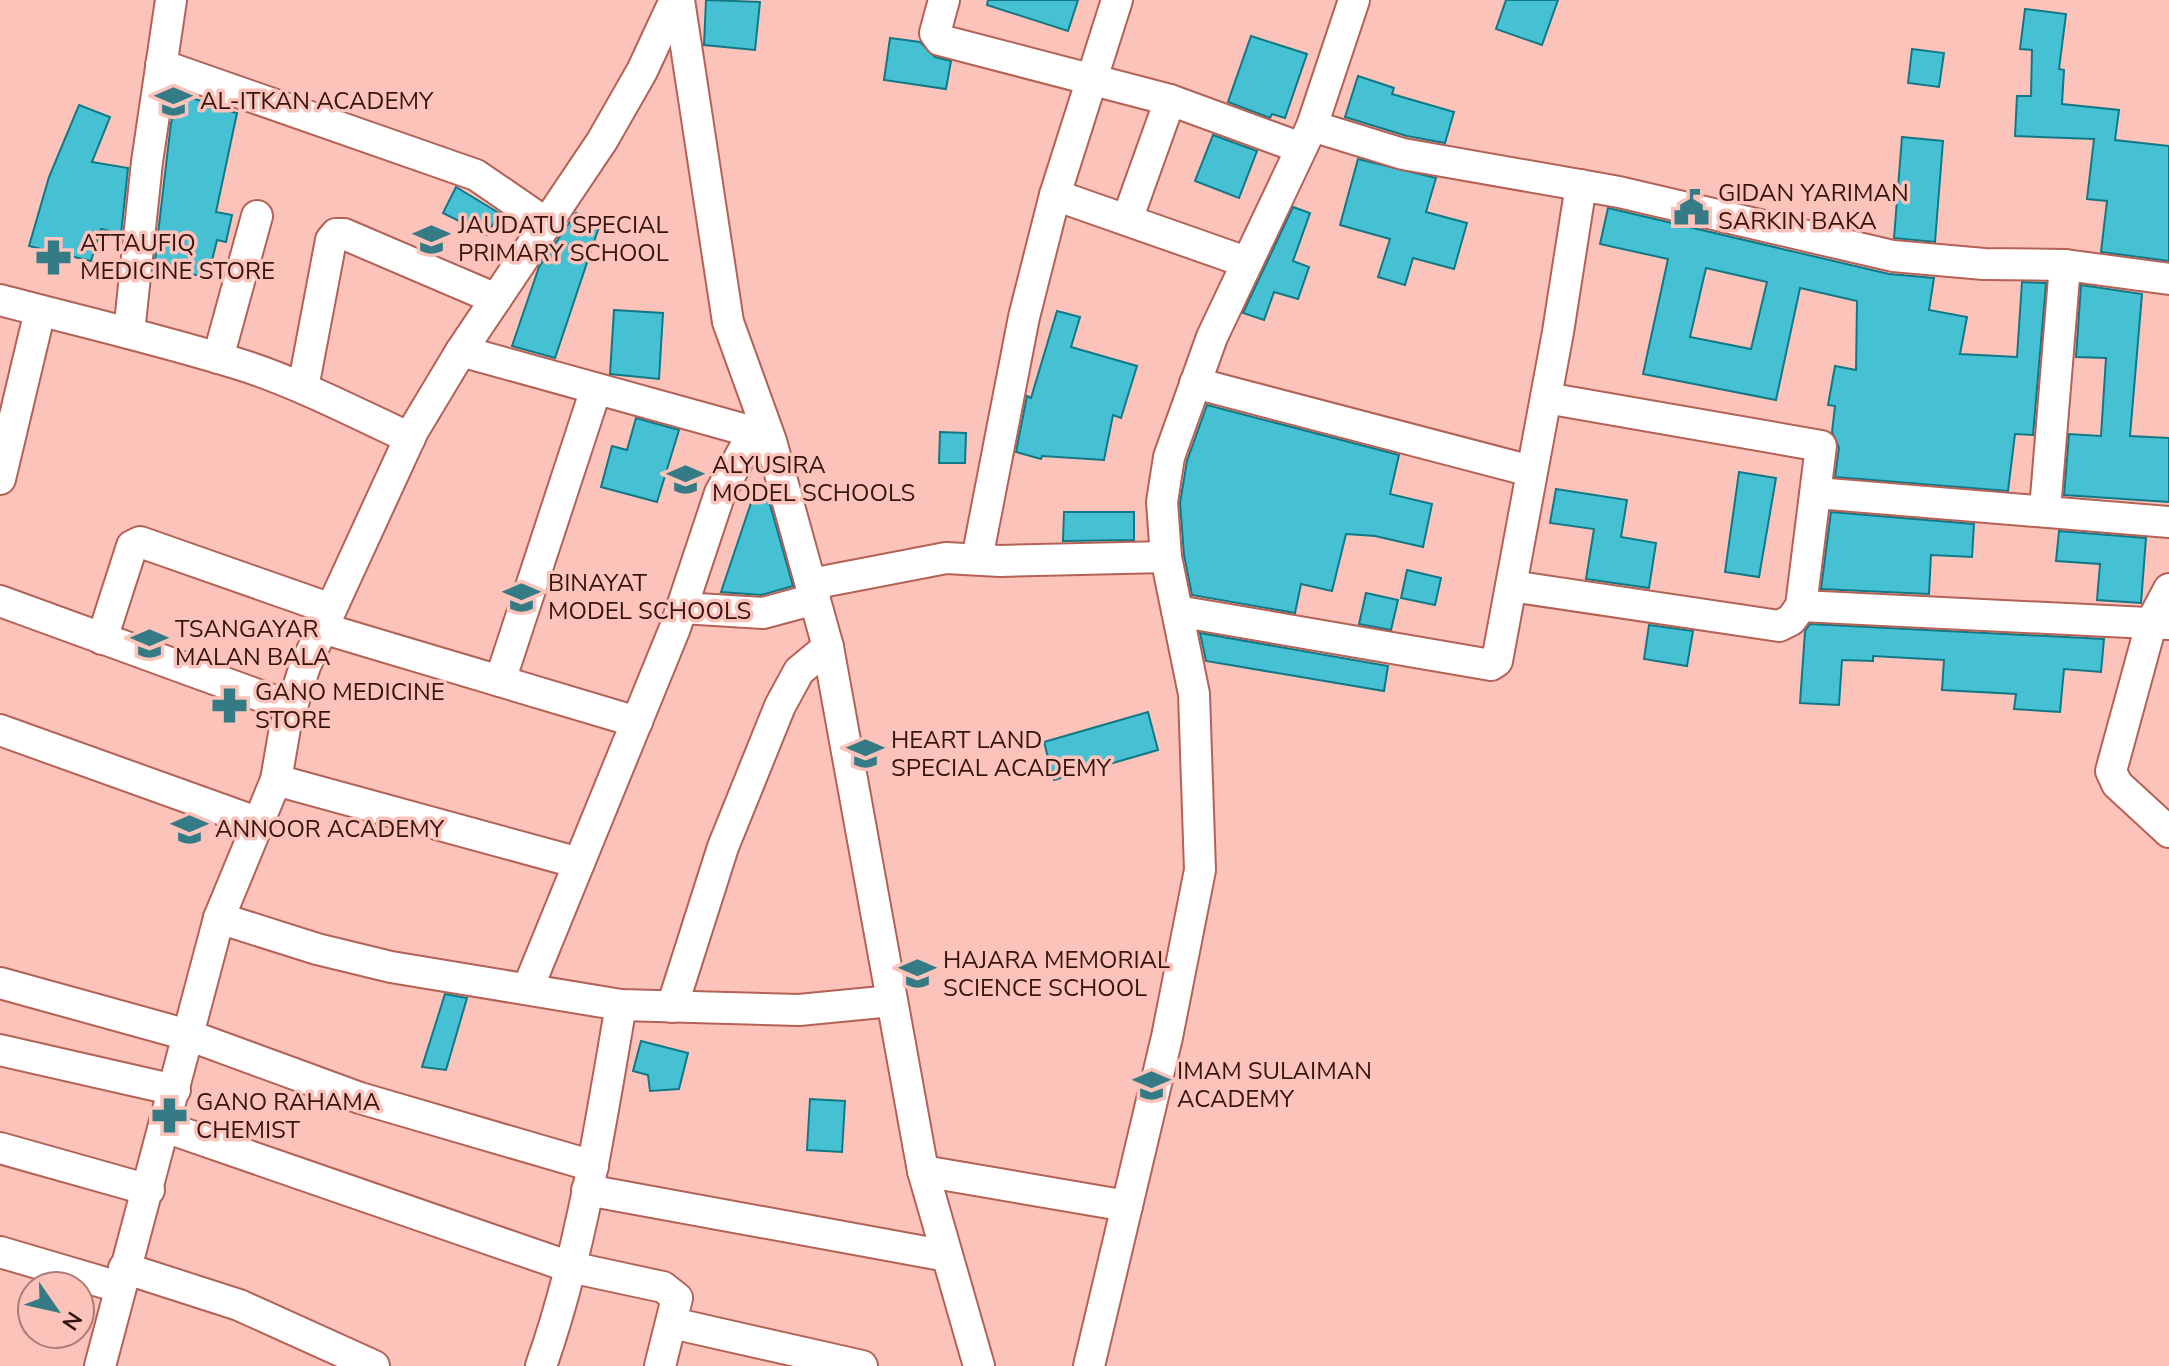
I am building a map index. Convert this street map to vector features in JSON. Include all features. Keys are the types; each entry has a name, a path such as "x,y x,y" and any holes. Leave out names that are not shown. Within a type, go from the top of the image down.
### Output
{"street":[{"path":"129,333 171,0"},
{"path":"100,1366 219,918 276,780 291,707 327,618 410,438 461,351 602,141 642,71 677,0"},
{"path":"677,0 728,322 828,647 923,1171 979,1366"},
{"path":"944,0 935,33 940,40 1091,77 1306,137 1581,185 1893,256 1984,264 2065,265 2169,279"},
{"path":"977,559 1024,317 1055,195 1117,0"},
{"path":"1089,1366 1167,1037 1200,870 1194,694 1166,557 1162,502 1169,457 1195,383 1246,262 1306,137 1354,0"},
{"path":"161,65 476,175 546,223"},
{"path":"1127,220 1170,100"},
{"path":"1177,611 1491,665 1498,656 1546,398 1581,185"},
{"path":"1055,195 1246,262"},
{"path":"218,358 257,216"},
{"path":"303,388 331,240 336,234 344,234 496,299"},
{"path":"2045,510 2065,265"},
{"path":"0,300 218,358 303,388 410,438"},
{"path":"0,479 40,311"},
{"path":"461,351 596,389 758,424"},
{"path":"1195,383 1531,471"},
{"path":"500,681 596,389"},
{"path":"1511,586 1779,626 1791,620 1801,606 1823,450 1818,444 1546,398"},
{"path":"528,988 682,608 720,493 758,424"},
{"path":"1816,493 2169,522"},
{"path":"102,639 132,546 140,542 327,618 500,681 637,722"},
{"path":"682,608 763,613 813,592 928,560 1166,557"},
{"path":"2169,589 2111,771 2117,784 2169,832"},
{"path":"0,601 291,707"},
{"path":"1801,606 2160,622"},
{"path":"672,1007 723,847 780,706 799,671 828,647"},
{"path":"0,730 259,823"},
{"path":"276,780 579,863"},
{"path":"219,918 317,949 391,967 621,1005 799,1010 892,1001"},
{"path":"0,983 188,1035 590,1178 947,1256"},
{"path":"541,1366 570,1267 590,1178 621,1005"},
{"path":"0,1050 175,1090"},
{"path":"165,1127 570,1267 663,1287 677,1298 660,1366"},
{"path":"0,1148 149,1190"},
{"path":"923,1171 1127,1206"},
{"path":"0,1252 239,1305 317,1354 374,1366"},
{"path":"672,1323 842,1364"}],"building":[{"path":"706,0 760,2 755,50 704,45"},
{"path":"988,0 1078,0 1068,31 987,5"},
{"path":"1506,0 1558,0 1542,45 1496,29"},
{"path":"2025,9 2066,14 2059,69 2064,70 2062,104 2119,110 2115,140 2169,146 2169,261 2101,252 2107,201 2087,199 2094,139 2015,136 2017,96 2031,96 2032,50 2020,49"},
{"path":"1251,36 1307,54 1285,118 1272,114 1270,118 1228,102"},
{"path":"890,38 920,42 935,57 951,61 946,89 884,80"},
{"path":"1912,49 1944,53 1939,87 1908,83"},
{"path":"1358,76 1394,88 1392,94 1454,112 1445,143 1407,136 1345,117"},
{"path":"180,95 209,103 208,107 237,113 216,212 232,215 226,242 217,240 208,277 154,268 171,123"},
{"path":"79,105 110,117 92,162 128,168 121,234 101,229 91,261 29,246 49,177"},
{"path":"1213,135 1257,151 1239,198 1195,181"},
{"path":"1902,137 1943,141 1935,242 1894,238"},
{"path":"1358,159 1436,178 1426,212 1467,223 1454,269 1413,258 1405,285 1378,277 1390,239 1340,225"},
{"path":"456,187 499,213 487,235 443,213"},
{"path":"1293,207 1310,213 1293,261 1309,267 1298,299 1274,292 1264,320 1243,313"},
{"path":"1608,208 1889,274 1934,278 1929,310 1967,317 1960,354 2017,357 2022,282 2046,283 2033,435 2015,434 2008,491 1835,477 1839,448 1832,432 1835,406 1828,405 1835,366 1856,370 1857,301 1800,288 1776,400 1643,374 1668,259 1600,244","holes":["1706,268 1767,282 1751,349 1690,337"]},
{"path":"576,213 601,221 555,358 512,346 539,267"},
{"path":"2081,285 2142,294 2130,436 2169,438 2169,502 2064,495 2069,434 2101,436 2106,358 2076,357"},
{"path":"614,310 663,313 659,379 610,374"},
{"path":"1057,311 1080,317 1071,347 1137,366 1121,418 1113,415 1104,460 1042,456 1041,459 1016,452 1027,396 1031,398"},
{"path":"1207,405 1399,455 1390,494 1432,504 1423,547 1375,536 1346,534 1332,591 1301,584 1295,613 1192,595 1184,555 1180,503 1187,461"},
{"path":"636,418 679,430 657,502 601,487 612,446 627,450"},
{"path":"940,432 966,433 965,463 939,463"},
{"path":"1739,472 1776,478 1759,577 1725,572"},
{"path":"1556,489 1627,500 1621,537 1656,543 1649,588 1586,579 1594,529 1550,523"},
{"path":"752,500 769,501 793,586 761,595 721,592"},
{"path":"1064,512 1134,512 1134,540 1063,541"},
{"path":"1831,512 1974,524 1972,557 1931,555 1929,594 1821,589"},
{"path":"2059,531 2146,538 2141,603 2097,600 2100,564 2056,561"},
{"path":"1407,570 1441,578 1435,605 1401,598"},
{"path":"1366,593 1398,600 1391,630 1359,624"},
{"path":"1810,624 2104,639 2101,672 2064,669 2060,712 2014,709 2016,694 1942,690 1944,660 1873,656 1873,661 1842,660 1839,705 1800,703 1805,631"},
{"path":"1649,625 1693,631 1687,666 1644,659"},
{"path":"1200,633 1388,666 1384,691 1206,661"},
{"path":"1148,712 1158,750 1054,780 1044,742"},
{"path":"445,994 467,998 446,1070 422,1067"},
{"path":"641,1041 688,1053 679,1089 650,1091 648,1075 633,1071"},
{"path":"810,1099 845,1101 842,1152 807,1150"}],"place":[{"name":"AL-ITKAN ACADEMY","path":"174,101"},
{"name":"GIDAN YARIMAN SARKIN BAKA","path":"1692,207"},
{"name":"JAUDATU SPECIAL PRIMARY SCHOOL","path":"432,239"},
{"name":"ATTAUFIQ MEDICINE STORE","path":"54,257"},
{"name":"ALYUSIRA MODEL SCHOOLS","path":"686,479"},
{"name":"BINAYAT MODEL SCHOOLS","path":"522,597"},
{"name":"TSANGAYAR MALAN BALA","path":"149,643"},
{"name":"GANO MEDICINE STORE","path":"229,706"},
{"name":"HEART LAND SPECIAL ACADEMY","path":"865,754"},
{"name":"ANNOOR ACADEMY","path":"189,829"},
{"name":"HAJARA MEMORIAL SCIENCE SCHOOL","path":"917,974"},
{"name":"IMAM SULAIMAN ACADEMY","path":"1151,1085"},
{"name":"GANO RAHAMA CHEMIST","path":"170,1116"}]}
